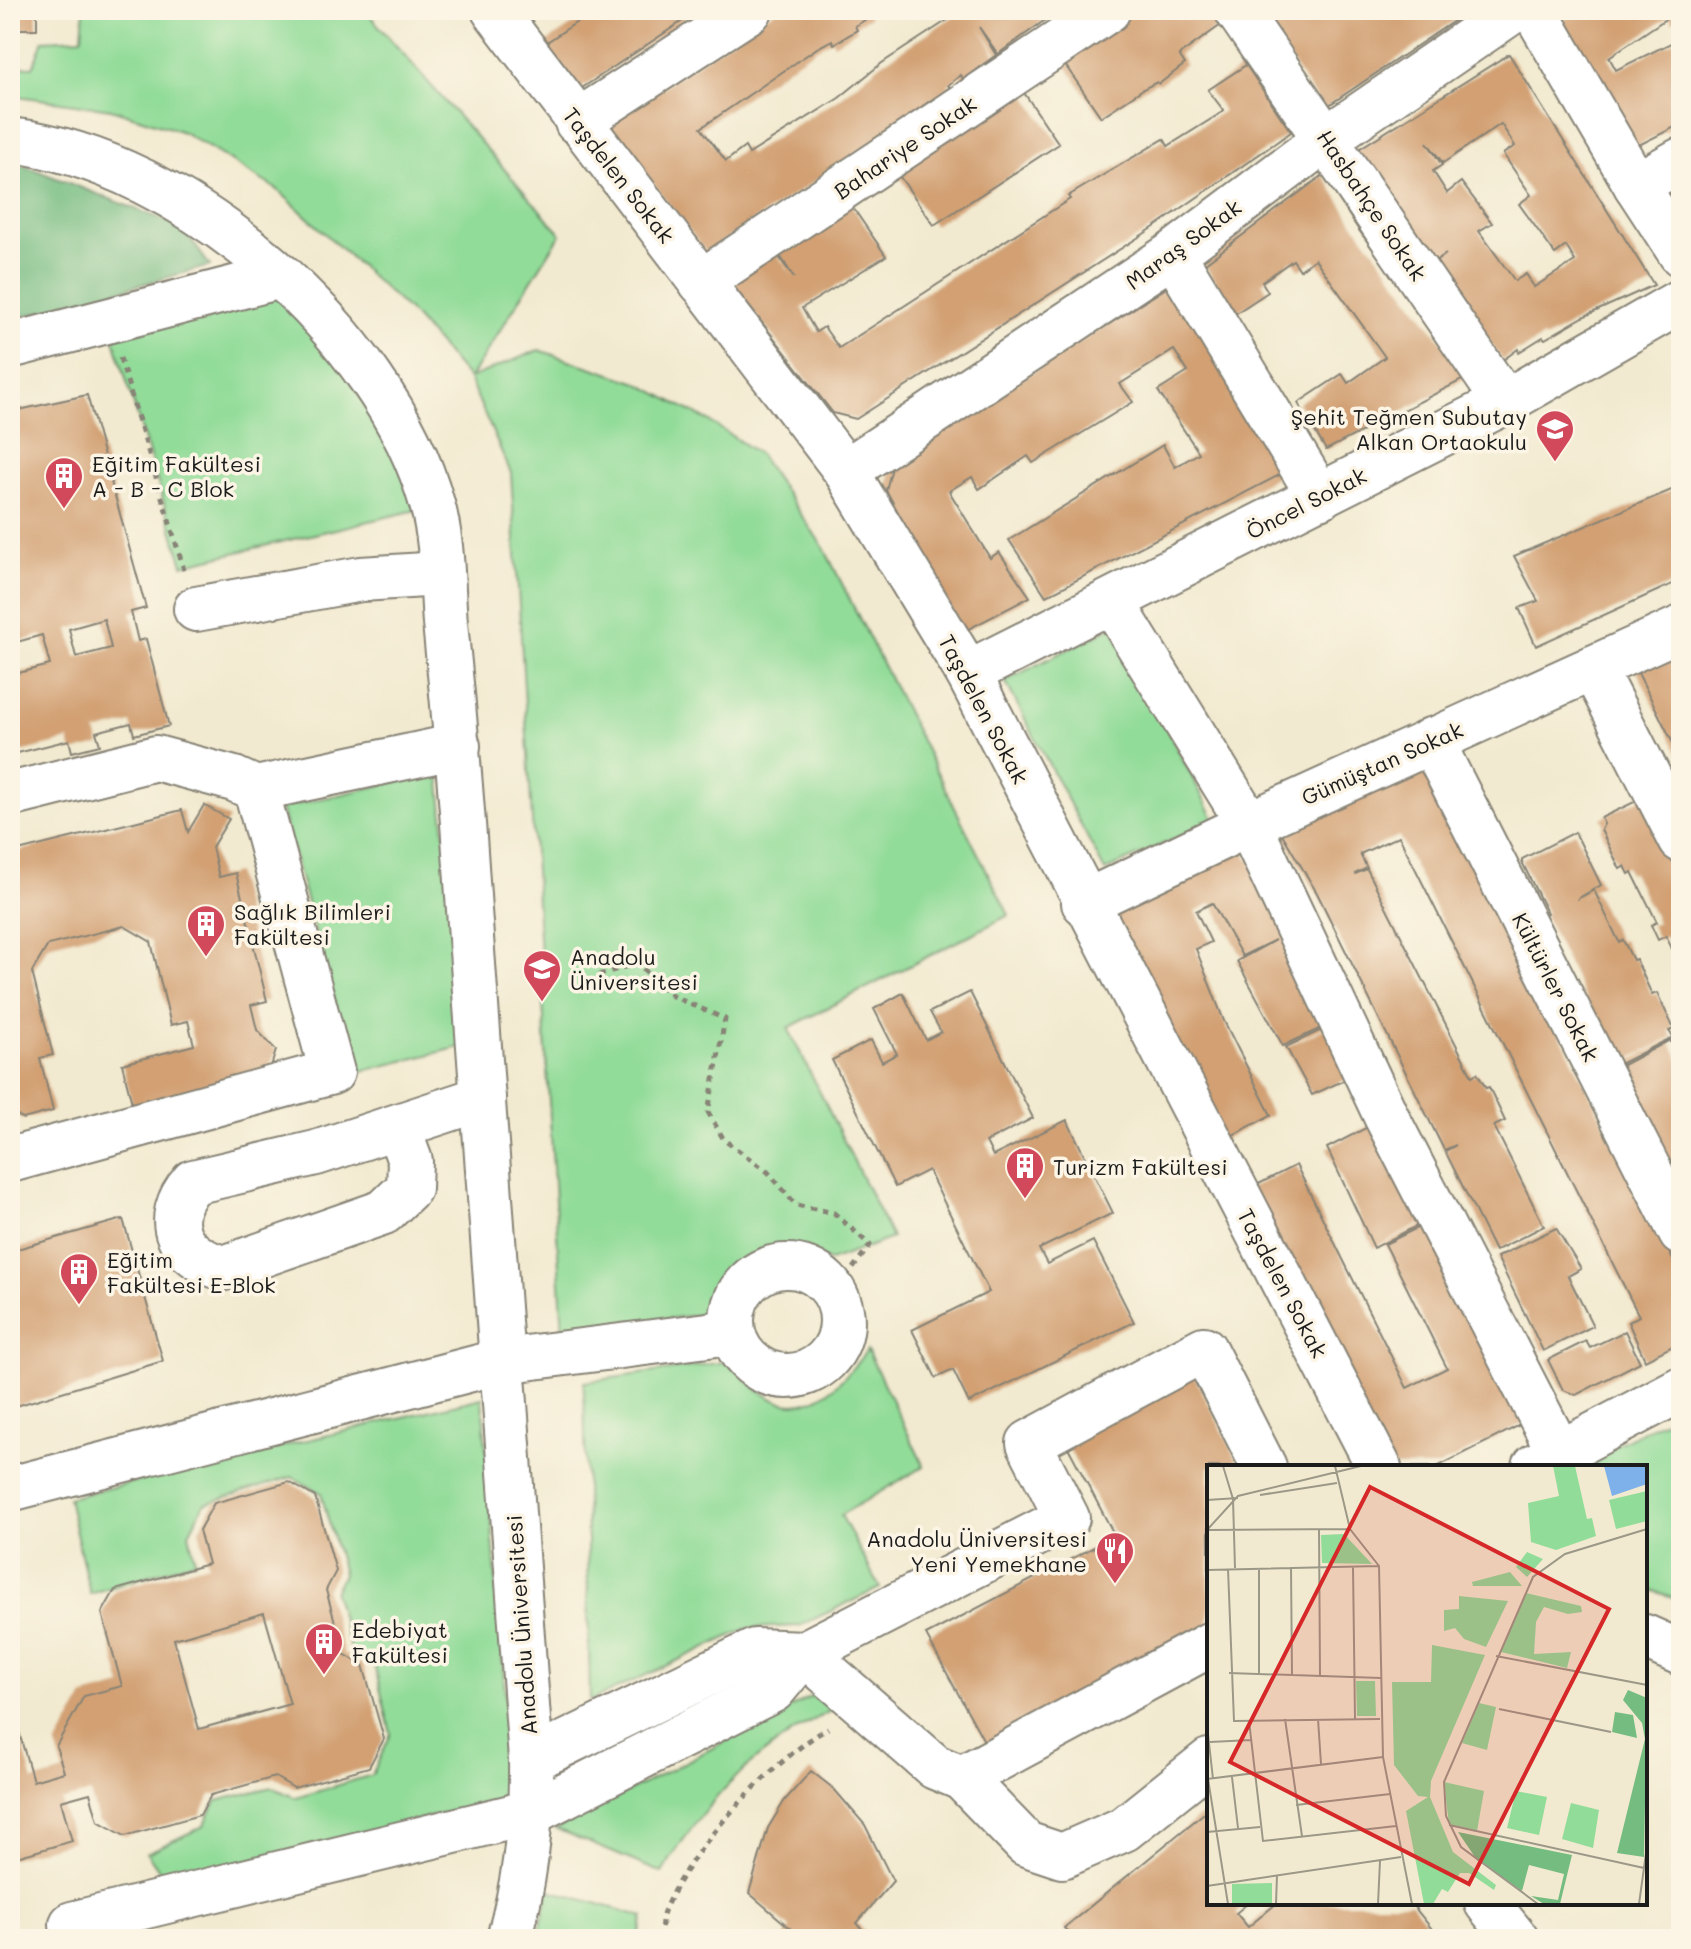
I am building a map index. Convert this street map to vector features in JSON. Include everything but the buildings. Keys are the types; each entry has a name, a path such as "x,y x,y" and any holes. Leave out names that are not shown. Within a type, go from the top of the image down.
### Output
{"street":[{"name":"Taşdelen Sokak","path":"494,10 846,471 968,673 1084,903 1378,1465"},
{"path":"577,122 750,10"},
{"name":"Bahariye Sokak","path":"701,282 1108,10"},
{"name":"Hasbahçe Sokak","path":"1237,10 1505,402"},
{"name":"Maraş Sokak","path":"846,471 1173,254 1327,138 1514,10"},
{"path":"1534,10 1636,185 1681,254"},
{"name":"Anadolu Üniversitesi","path":"10,140 71,154 152,187 227,232 281,276 352,353 399,426 433,506 458,746 531,1760 532,1812 527,1862 509,1939"},
{"path":"1636,185 1681,160"},
{"path":"1173,254 1320,497"},
{"path":"10,346 281,276"},
{"name":"Öncel Sokak","path":"968,673 1505,402 1681,301"},
{"path":"196,609 361,579 441,574"},
{"path":"1112,602 1249,824 1546,1460 1681,1389"},
{"name":"Gümüştan Sokak","path":"1084,903 1431,740 1681,628"},
{"path":"1593,668 1681,840"},
{"name":"Kültürler Sokak","path":"1431,740 1681,1233"},
{"path":"10,795 156,758 234,779 256,789 458,746"},
{"path":"10,1160 332,1072 256,789"},
{"path":"398,1128 410,1161 409,1188 384,1212 224,1268 200,1263 184,1248 175,1214 180,1196 193,1182 316,1153 483,1098"},
{"path":"786,1266 806,1269 823,1278 835,1293 842,1311 842,1331 836,1349 824,1364 807,1374 788,1377 769,1374 752,1365 739,1350 732,1332 732,1313 739,1294 751,1279 767,1269 786,1266"},
{"path":"10,1489 502,1361 732,1332"},
{"path":"72,1924 532,1812 773,1690 804,1653 1067,1518 1029,1443 1204,1349 1263,1465"},
{"path":"1647,1638 1681,1653"},
{"path":"962,1778 1207,1646"},
{"path":"531,1760 755,1651 804,1653 935,1767 962,1778 1026,1844 1062,1856 1124,1829 1207,1763"},
{"path":"1489,1905 1516,1939"}],"path":[{"path":"108,320 196,609"},
{"path":"599,975 637,963 672,996 725,1019 708,1112 724,1140 768,1172 796,1205 834,1213 870,1245 835,1293"},
{"path":"660,1939 664,1910 705,1841 799,1745 863,1707"}],"green space":[{"path":"84,10 365,10 561,234 470,378 539,350 638,383 709,421 759,454 824,548 1009,915 788,1028 892,1238 830,1261 789,1249 743,1265 715,1298 711,1313 563,1333 511,473 469,379 412,314 278,190 183,132 111,109 10,95 10,66 33,67 43,40 82,38"},
{"path":"10,160 182,227 210,266 10,320"},
{"path":"281,276 433,506 183,565 108,320"},
{"path":"1112,627 1215,820 1105,871 1005,681"},
{"path":"439,772 465,1046 354,1073 281,808"},
{"path":"867,1350 924,1466 841,1515 880,1588 799,1626 748,1628 590,1701 584,1382 725,1362 766,1395 795,1404 807,1402 831,1390"},
{"path":"482,1398 513,1797 166,1880 147,1853 204,1826 216,1801 272,1787 296,1798 372,1775 391,1734 374,1663 351,1651 334,1592 343,1574 321,1493 292,1477 204,1504 189,1533 195,1561 90,1594 68,1498"},
{"path":"1681,1412 1681,1600 1647,1589 1647,1465 1576,1465"},
{"path":"830,1687 844,1704 787,1736 740,1774 699,1819 662,1873 556,1829"},
{"path":"549,1890 644,1917 638,1939 538,1939"}],"place":[{"name":"Şehit Teğmen Subutay Alkan Ortaokulu","path":"1555,463"},
{"name":"Eğitim Fakültesi A - B - C Blok","path":"64,510"},
{"name":"Sağlık Bilimleri Fakültesi","path":"206,958"},
{"name":"Anadolu Üniversitesi","path":"542,1003"},
{"name":"Turizm Fakültesi","path":"1025,1200"},
{"name":"Eğitim Fakültesi E-Blok","path":"79,1306"},
{"name":"Anadolu Üniversitesi Yeni Yemekhane","path":"1115,1585"},
{"name":"Edebiyat Fakültesi","path":"324,1676"}]}
